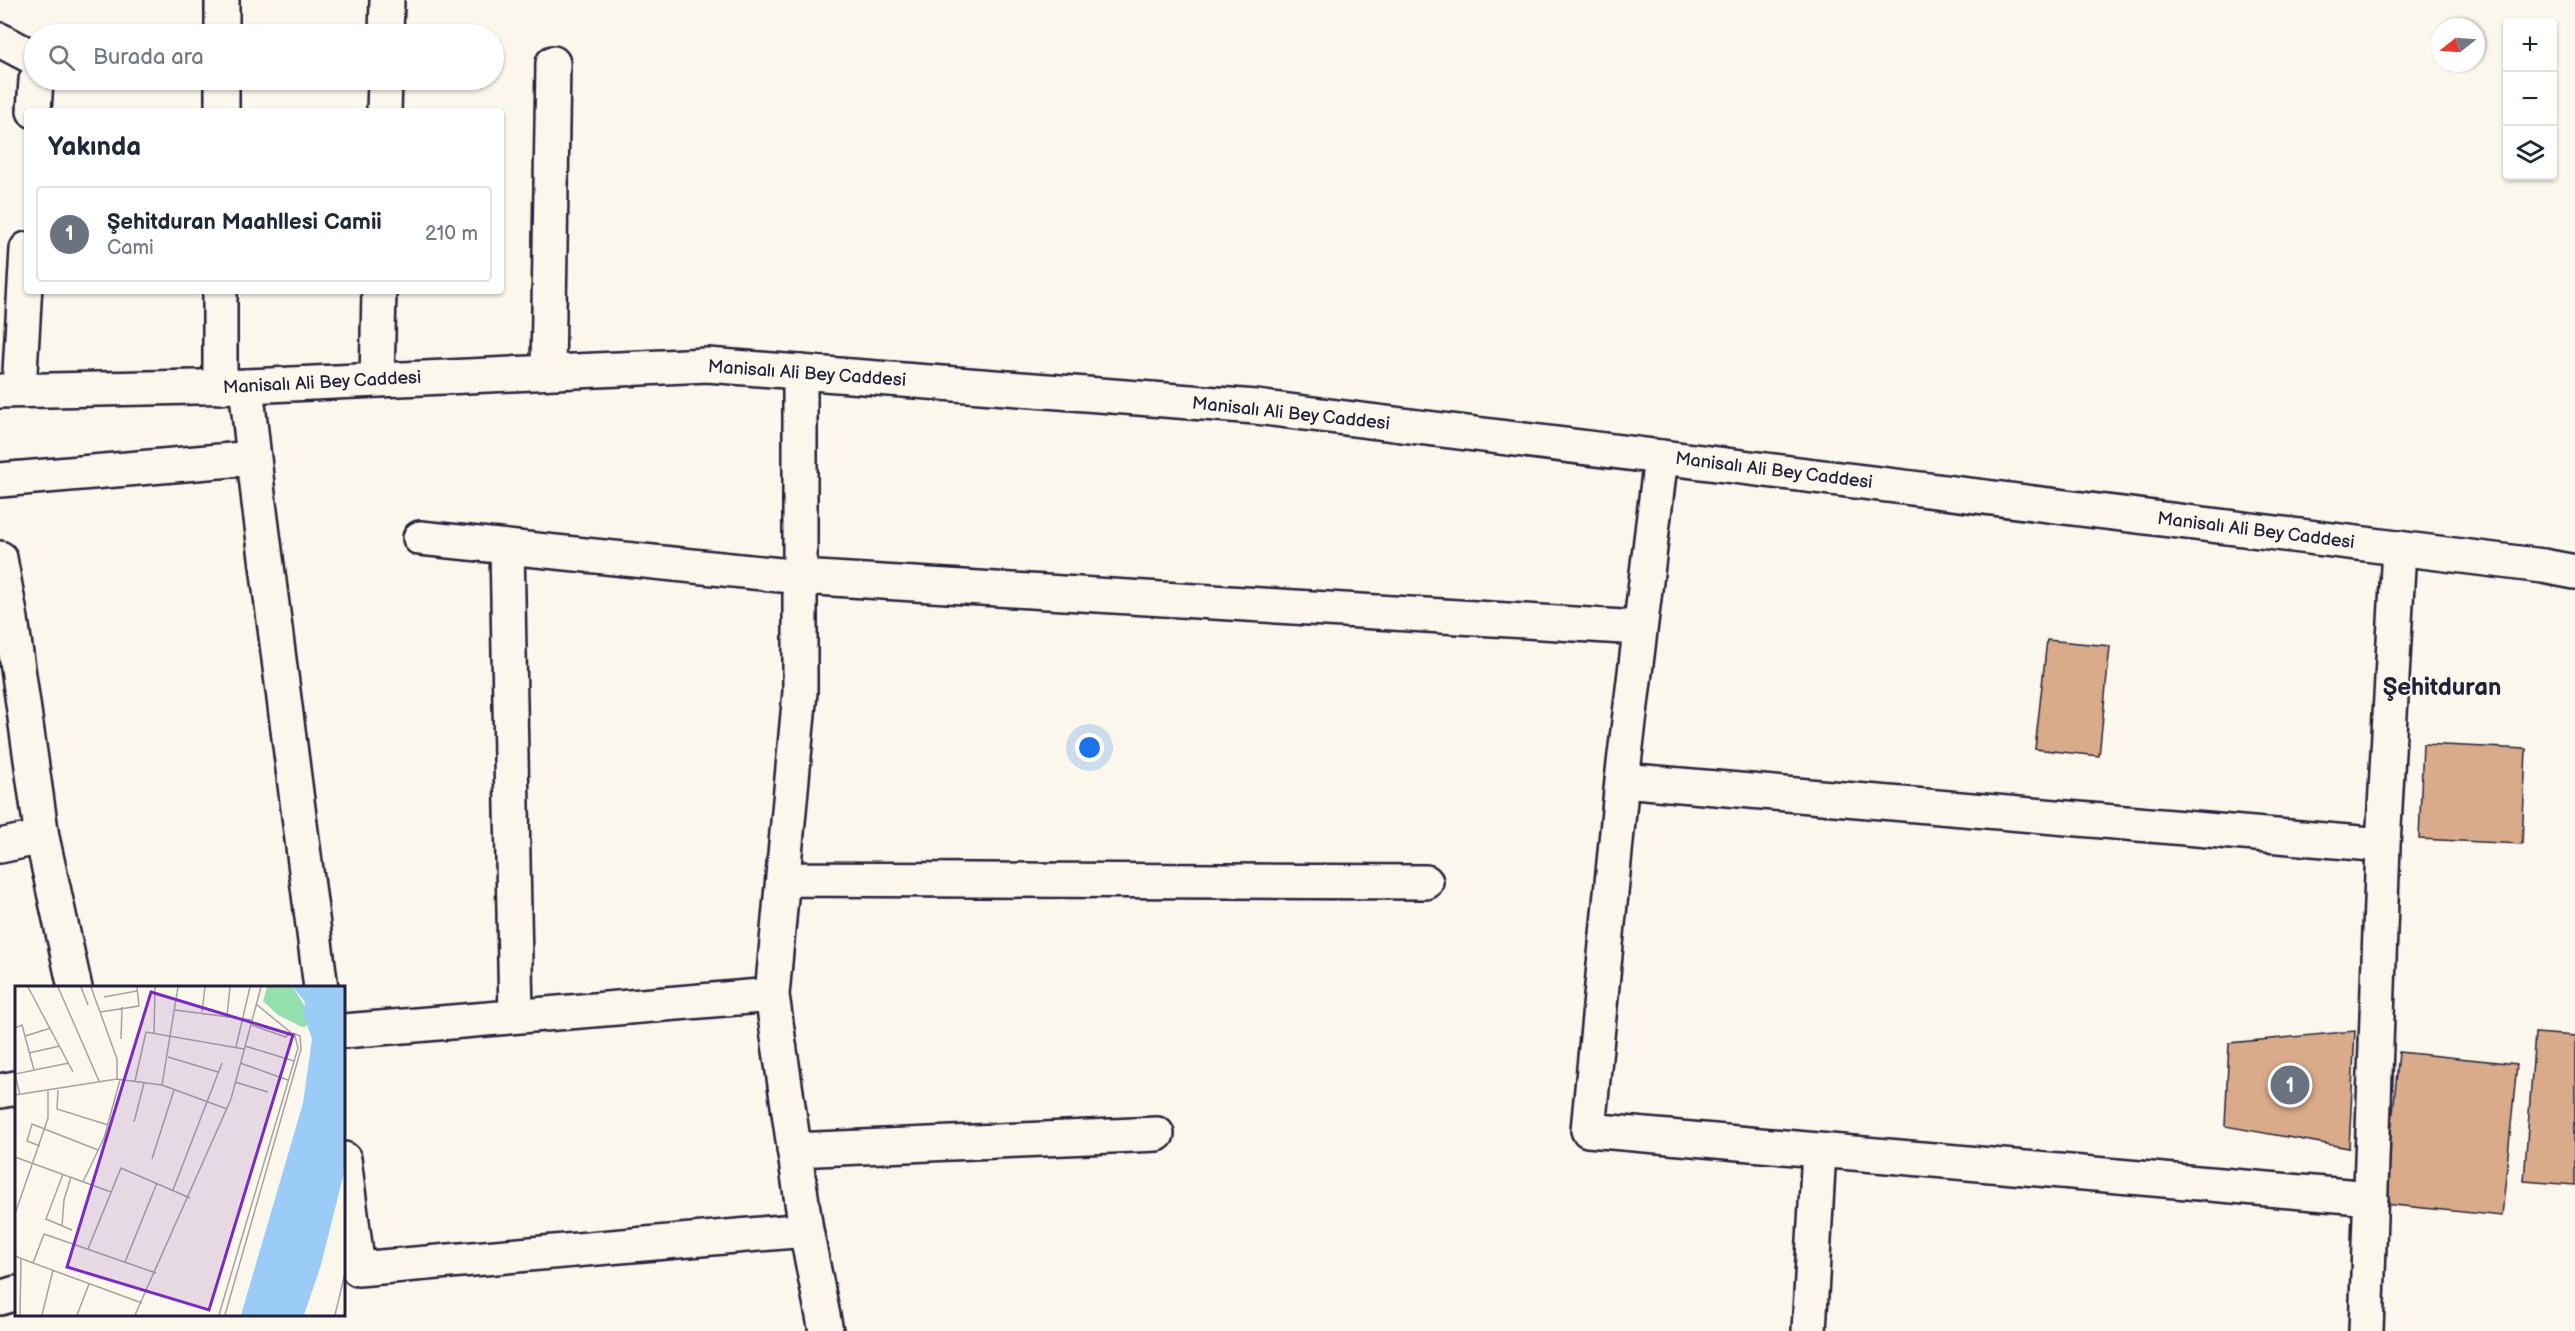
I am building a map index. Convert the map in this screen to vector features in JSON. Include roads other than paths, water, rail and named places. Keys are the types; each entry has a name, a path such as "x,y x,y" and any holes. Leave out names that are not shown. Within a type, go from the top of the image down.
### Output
{"street":[{"path":"222,0 222,24"},
{"path":"386,24 387,0"},
{"path":"0,40 24,52"},
{"path":"548,372 553,63"},
{"path":"34,108 35,90"},
{"path":"222,90 222,108"},
{"path":"384,108 385,90"},
{"path":"10,390 24,274"},
{"path":"220,294 233,386 254,458 321,986"},
{"path":"377,380 379,294"},
{"name":"Manisalı Ali Bey Caddesi","path":"10,390 233,386 707,365 1256,407 2543,566 2575,573"},
{"path":"800,372 800,692 772,995 806,1230 826,1331"},
{"path":"1661,457 1622,780 1588,1130 2371,1198"},
{"path":"0,480 254,458"},
{"path":"420,538 800,577 1640,628"},
{"path":"507,547 516,1016"},
{"path":"2366,1331 2383,845 2399,548"},
{"path":"0,558 6,620 42,837 75,986"},
{"path":"1622,780 2383,845"},
{"path":"0,846 42,837"},
{"path":"783,879 1426,882"},
{"path":"345,1031 772,995"},
{"path":"0,1091 15,1088"},
{"path":"794,1150 1156,1134"},
{"path":"1809,1331 1819,1150"},
{"path":"345,1178 358,1269 806,1230"},
{"path":"0,1298 15,1293"}],"place":[{"name":"Şehitduran Maahllesi Camii","path":"2290,1085"}],"district":[{"name":"Şehitduran","path":"2442,687"}]}
